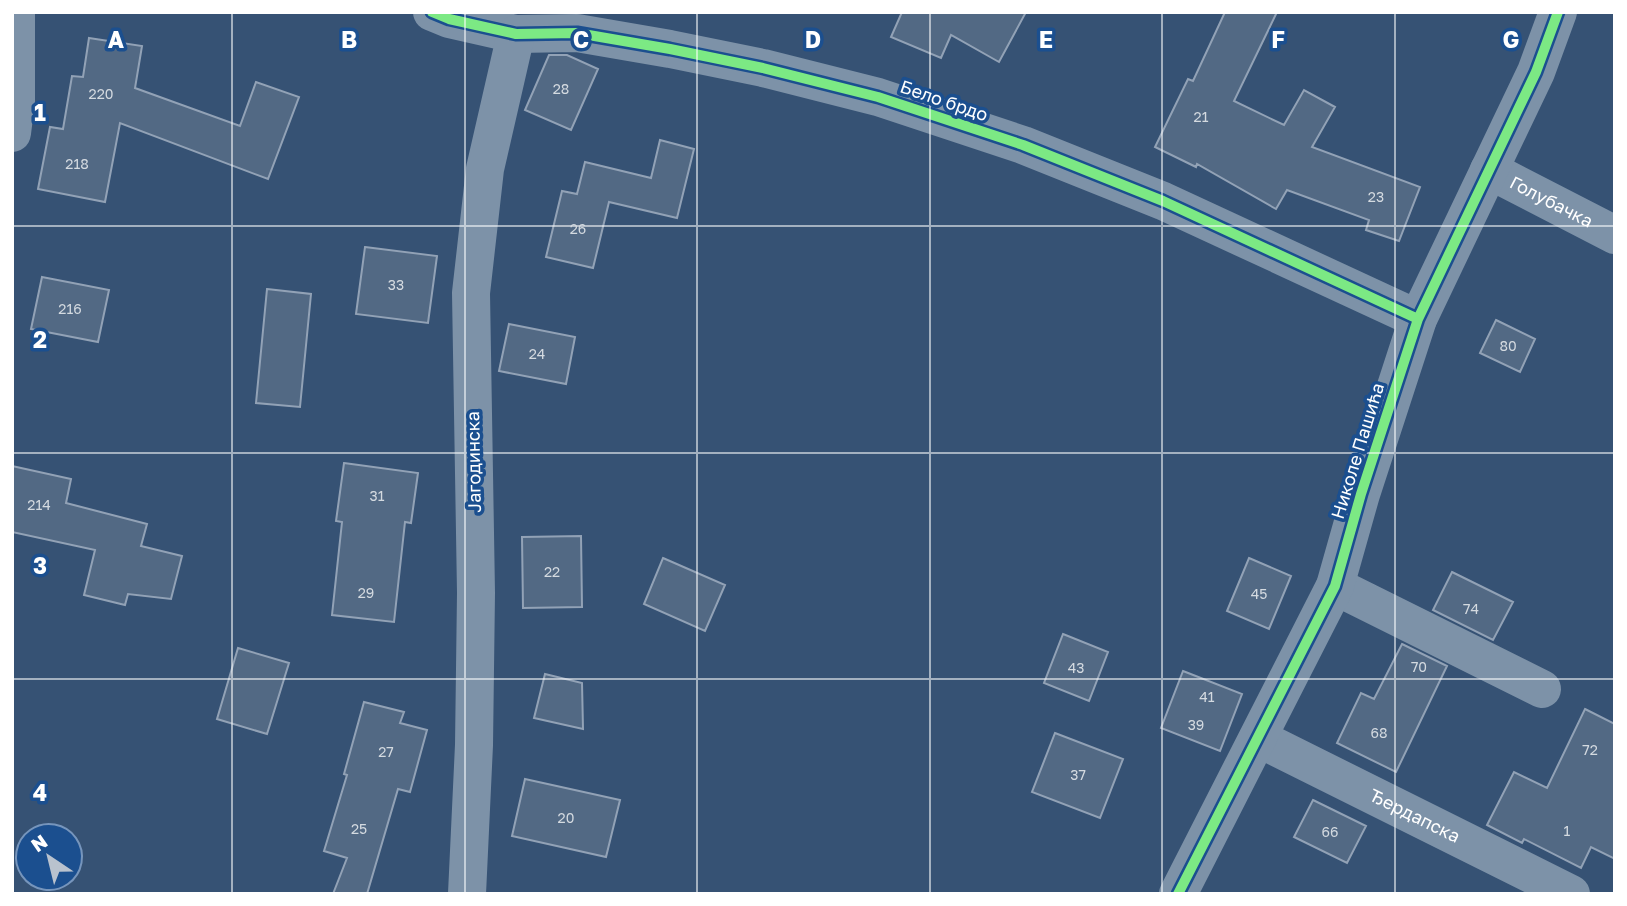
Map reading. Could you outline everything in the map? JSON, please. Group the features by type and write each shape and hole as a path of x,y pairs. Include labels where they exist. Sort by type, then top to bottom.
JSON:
{"street":[{"path":"12,134 16,101 16,12"},
{"name":"Бело брдо","path":"432,12 449,19 516,34 577,33 644,44 763,68 878,97 1023,145 1163,201 1418,319"},
{"name":"Николе Пашића","path":"1178,894 1335,586 1361,494 1418,319 1536,72 1558,12"},
{"name":"Јагодинска","path":"467,894 474,745 475,621 471,293 485,169 516,34"},
{"name":"Голубачка","path":"1489,170 1615,235"},
{"path":"1335,586 1542,689"},
{"name":"Ђердапска","path":"1258,738 1571,894"}],"building":[{"path":"902,12 1026,12 999,62 951,35 941,58 891,37"},
{"path":"1225,12 1277,12 1234,101 1284,125 1304,90 1335,107 1312,147 1420,187 1399,241 1366,230 1369,220 1287,190 1276,209 1197,164 1196,167 1155,147 1188,79 1193,81"},
{"path":"89,38 142,46 135,88 240,126 256,82 299,97 268,179 120,123 105,202 38,189 50,127 63,129 72,76 83,77"},
{"path":"549,55 567,55 598,69 571,130 525,110"},
{"path":"660,140 694,149 677,218 609,202 593,268 546,257 562,191 577,194 585,162 651,178"},
{"path":"365,247 437,256 428,323 356,314"},
{"path":"42,277 109,290 98,342 31,329"},
{"path":"267,289 311,294 300,407 256,403"},
{"path":"1496,320 1535,339 1520,372 1480,353"},
{"path":"509,324 575,337 566,384 499,371"},
{"path":"344,463 418,473 411,523 405,522 394,622 332,615 342,522 336,521"},
{"path":"12,466 71,479 66,503 147,524 141,546 182,556 171,599 128,594 125,605 84,595 95,550 12,532"},
{"path":"581,536 582,607 523,608 522,537"},
{"path":"663,558 725,585 705,631 644,604"},
{"path":"1249,558 1291,576 1269,629 1227,611"},
{"path":"1452,572 1513,602 1493,640 1433,610"},
{"path":"1063,634 1108,652 1089,701 1044,683"},
{"path":"1402,644 1447,666 1396,772 1337,743 1361,693 1374,699"},
{"path":"238,648 289,663 267,734 217,719"},
{"path":"1183,671 1242,694 1220,751 1161,728"},
{"path":"545,674 582,683 583,729 534,718"},
{"path":"364,702 404,712 400,723 427,730 410,792 398,789 367,894 333,894 347,858 324,851 347,775 344,774"},
{"path":"1585,709 1615,724 1615,859 1591,847 1581,868 1524,839 1522,843 1487,825 1514,772 1547,788"},
{"path":"1055,733 1123,759 1100,818 1032,792"},
{"path":"525,779 620,800 606,857 512,836"},
{"path":"1313,800 1366,826 1347,863 1294,837"}],"cycle path":[{"path":"432,12 449,19 516,34 577,33 670,49 763,68 878,97 1023,145 1163,201 1418,319"},
{"path":"1178,894 1335,586 1361,494 1418,319 1536,72 1558,12"}]}
